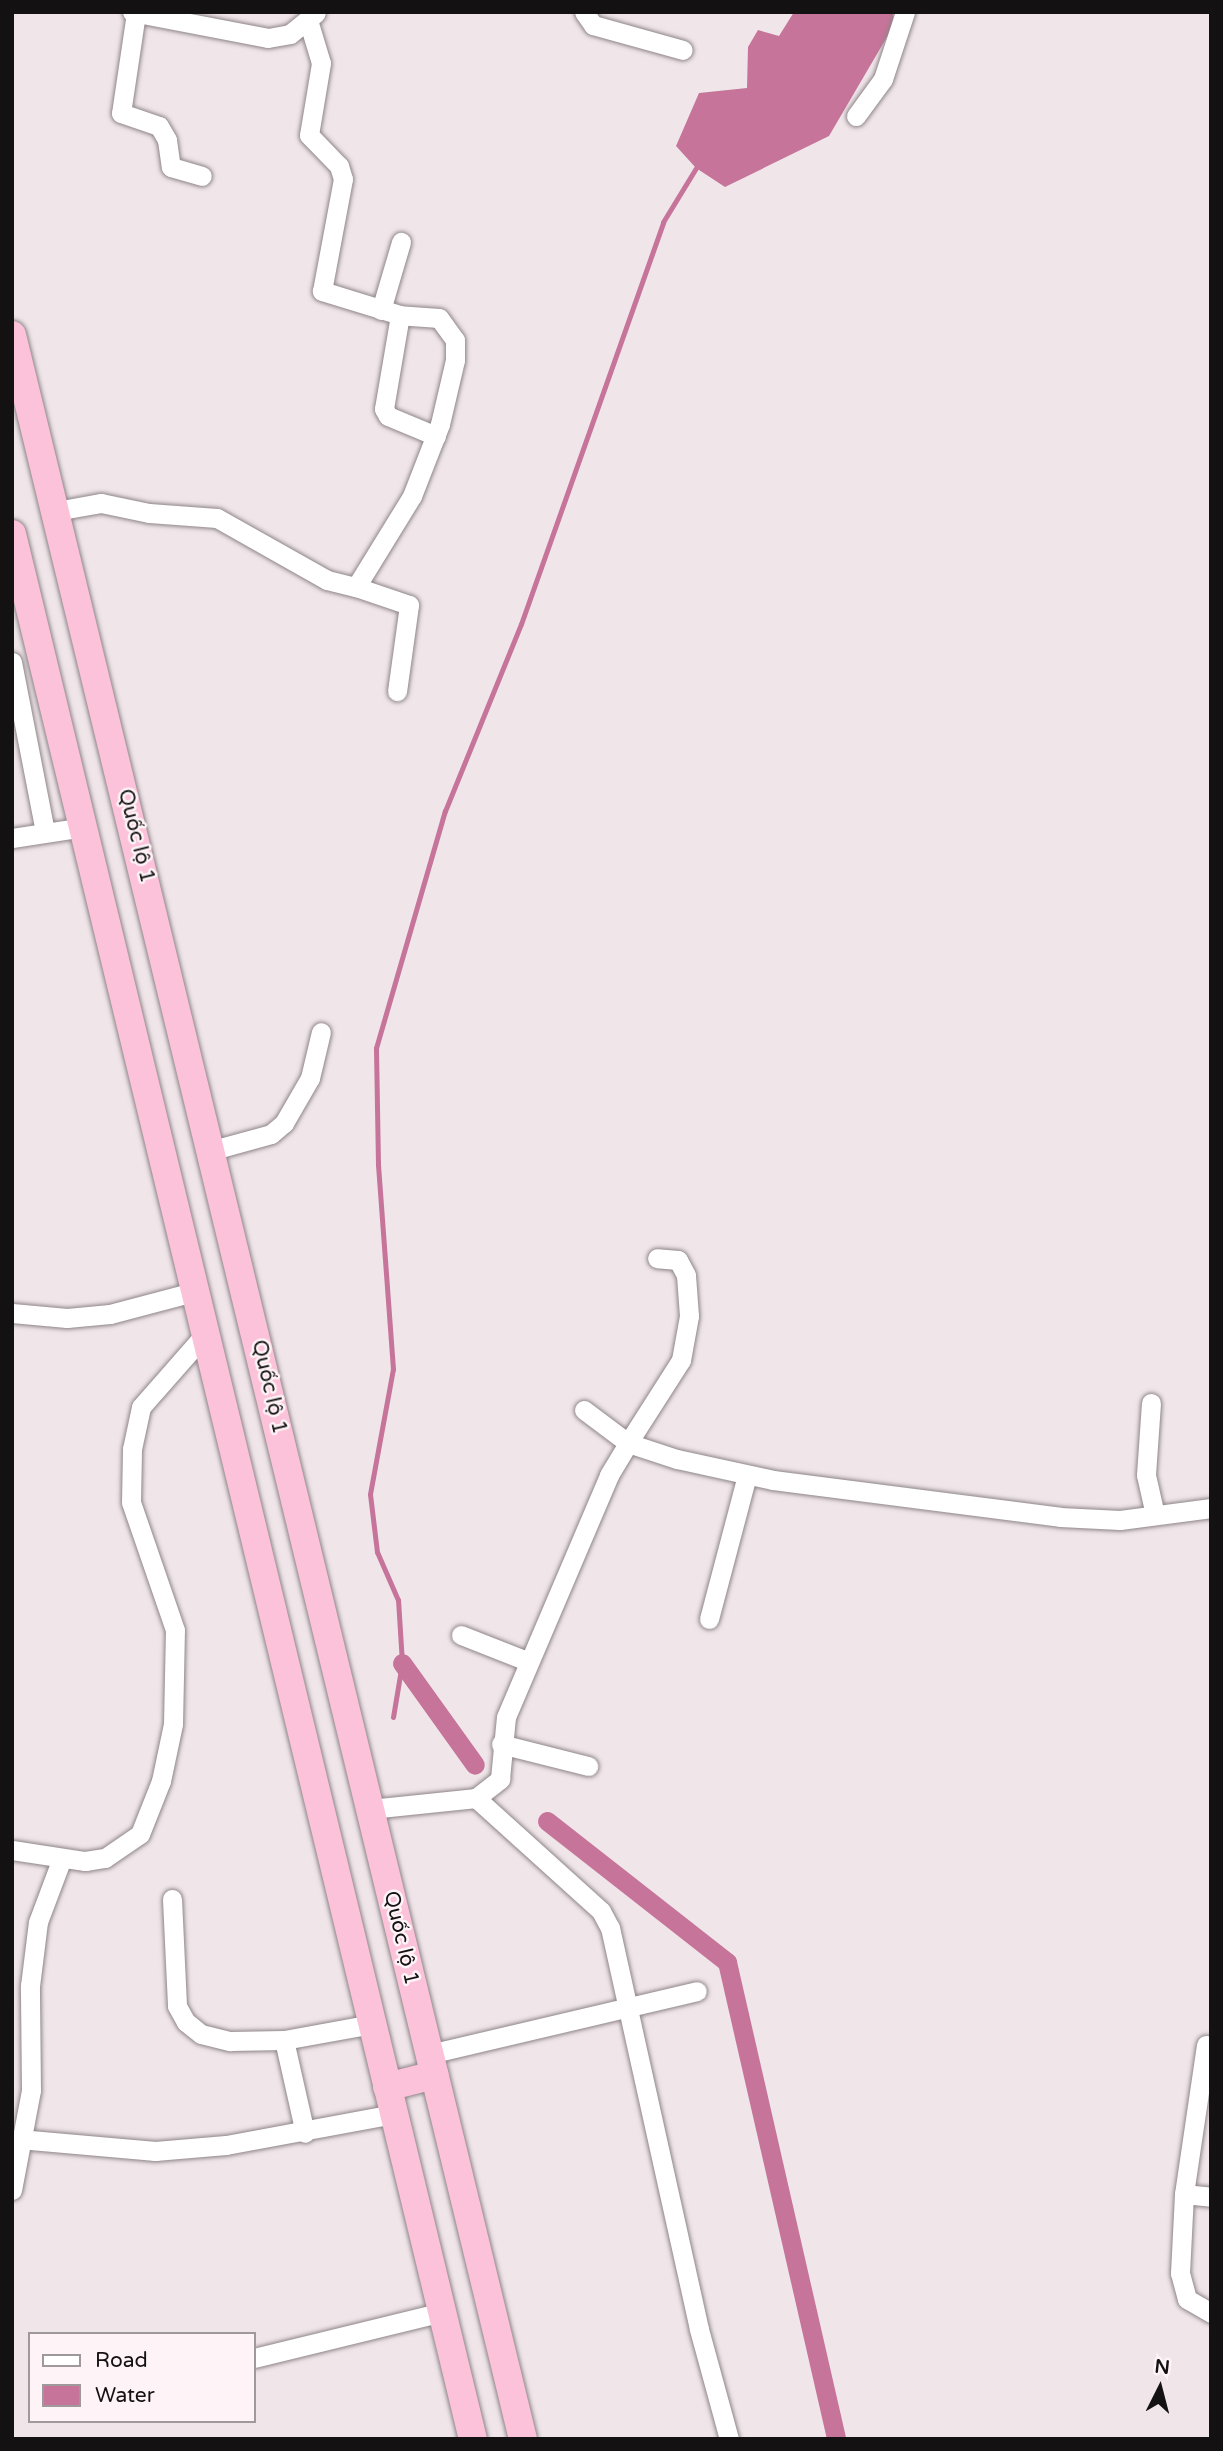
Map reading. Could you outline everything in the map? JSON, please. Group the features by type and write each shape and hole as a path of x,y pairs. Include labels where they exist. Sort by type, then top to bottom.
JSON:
{"highway":[{"name":"Quốc lộ 1","path":"12,335 213,1150 523,2439"},
{"path":"14,559 132,1018 473,2439"},
{"path":"132,1018 178,1006"},
{"path":"387,2087 431,2065"}],"street":[{"path":"584,12 593,25 683,50"},
{"path":"856,116 883,79 905,12"},
{"path":"202,176 171,167 167,140 159,126 121,113 134,13 268,38 290,34 313,16 321,63 309,135 339,166 343,179 321,286 330,297 390,312 439,318 455,340 455,360 436,436 412,496 356,587"},
{"path":"401,242 390,312 384,409 388,416 436,436"},
{"path":"56,511 101,503 149,513 218,518 327,580 410,605 397,691"},
{"path":"12,662 45,832"},
{"path":"12,838 85,827"},
{"path":"213,1150 271,1134 284,1123 310,1077 321,1032"},
{"path":"370,1809 476,1798 500,1779 501,1744 527,1661 598,1496 678,1365 689,1316 690,1294 681,1263 657,1258"},
{"path":"12,1313 67,1318 110,1314 197,1291"},
{"path":"12,1850 62,1857 105,1858 126,1847 140,1834 162,1781 173,1724 175,1630 134,1511 132,1449 141,1408 207,1332"},
{"path":"1151,1403 1146,1475 1155,1515"},
{"path":"584,1410 628,1443 747,1475 1060,1517 1120,1520 1211,1508"},
{"path":"709,1619 747,1475"},
{"path":"461,1635 527,1661"},
{"path":"501,1744 588,1766"},
{"path":"476,1798 601,1911 610,1928 699,2329 729,2439"},
{"path":"12,2190 25,2139 31,2090 21,1984 37,1923 62,1857"},
{"path":"172,1899 177,2006 186,2022 201,2034 230,2041 284,2040 372,2024"},
{"path":"431,2065 627,2008 697,1992"},
{"path":"284,2040 305,2133"},
{"path":"1206,2045 1184,2194 1182,2288 1187,2299 1211,2313"},
{"path":"25,2139 155,2151 305,2133 394,2114"},
{"path":"1184,2194 1211,2197"},
{"path":"256,2358 443,2312"}],"water":[{"path":"794,12 893,12 894,25 829,136 725,187 696,168 676,146 699,93 747,88 748,47 758,30 779,36"}],"waterway":[{"path":"393,1717 402,1663 398,1600 377,1552 370,1494 393,1369 378,1164 376,1048 445,811 521,624 663,222 696,168"},
{"path":"402,1663 475,1765"},
{"path":"547,1821 727,1962 836,2439"}]}
